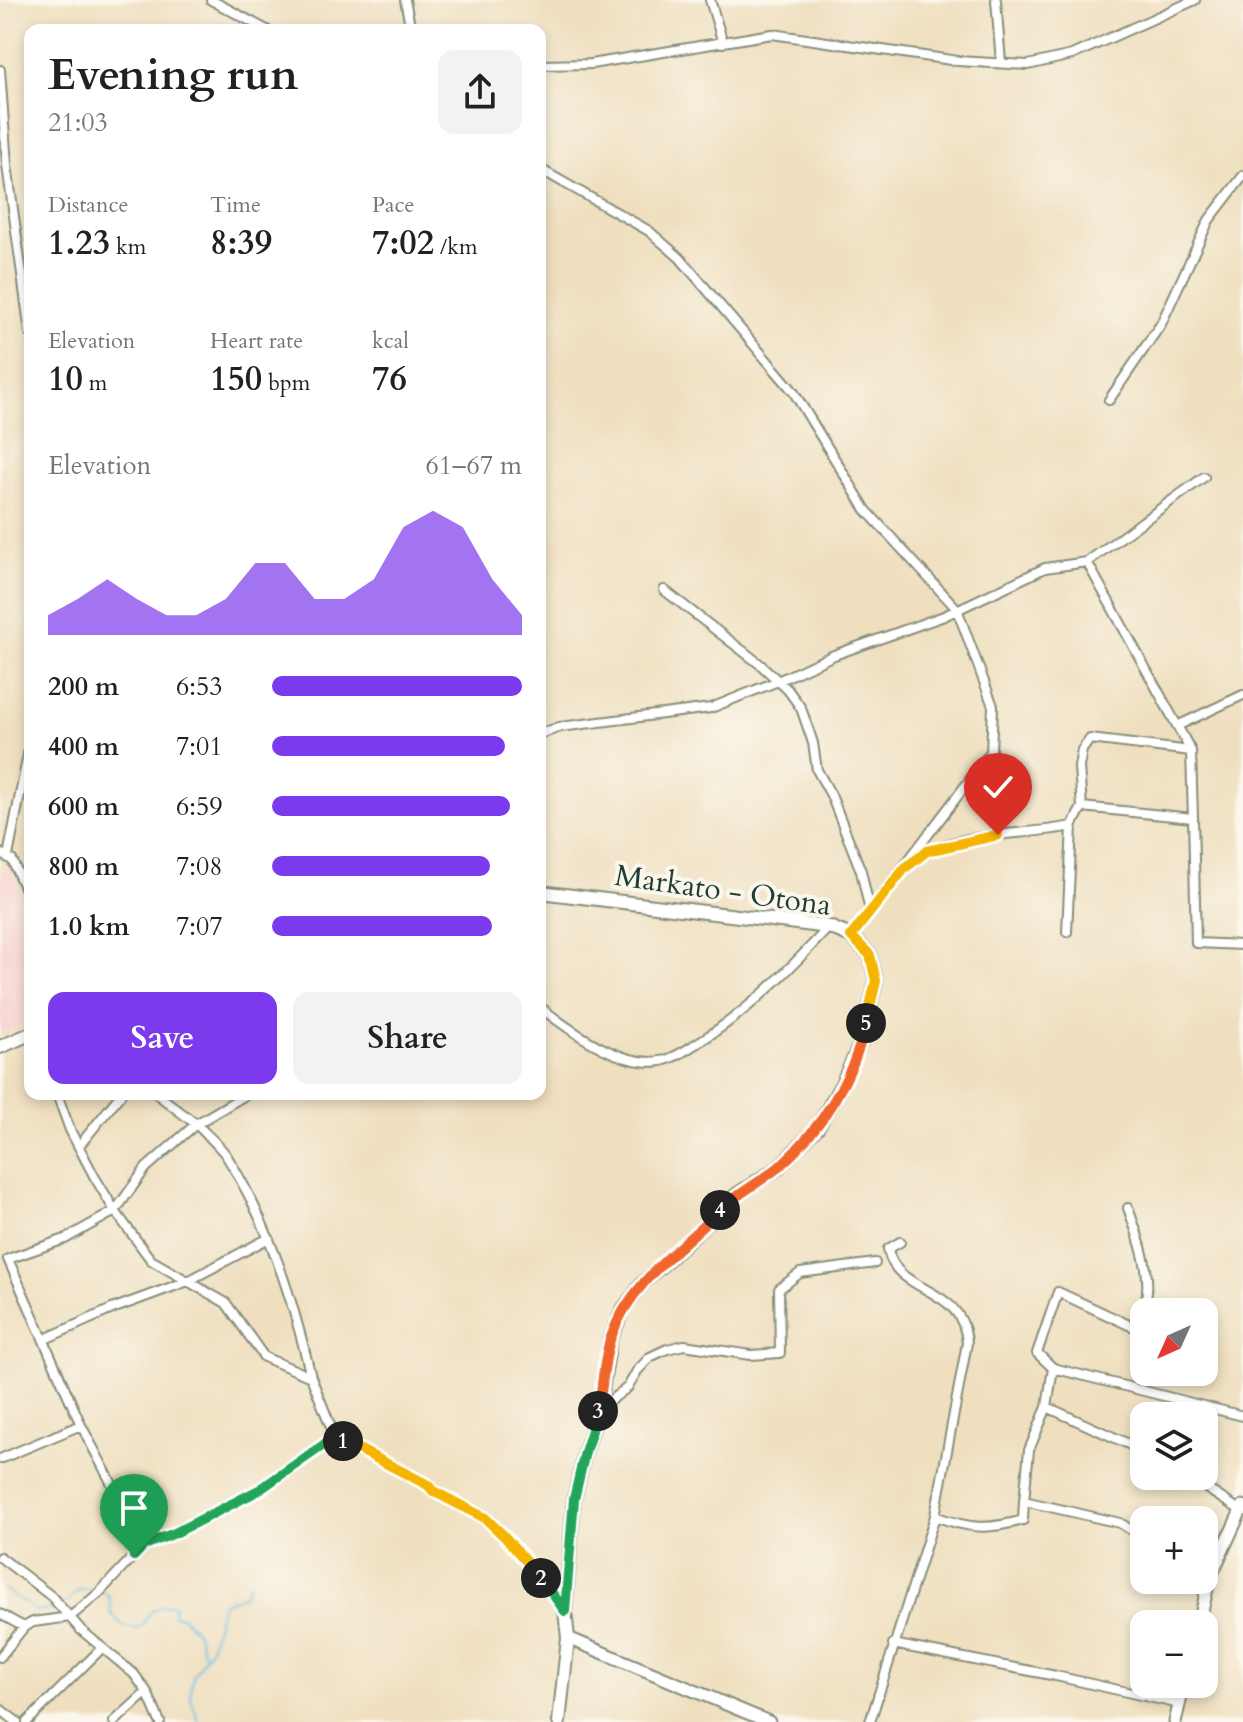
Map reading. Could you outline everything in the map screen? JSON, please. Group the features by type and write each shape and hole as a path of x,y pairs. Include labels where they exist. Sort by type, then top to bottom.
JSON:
{"main road":[{"name":"Markato - Otona","path":"546,893 829,927 851,936 870,955 876,981 862,1040 817,1128 778,1168 736,1195 642,1284 624,1308 610,1340 599,1409 574,1499 565,1611 568,1638 559,1722"},
{"path":"0,1047 24,1037"},
{"path":"1218,1555 1242,1509"},
{"path":"568,1638 769,1722"},
{"path":"1175,1722 1181,1698"}],"street":[{"path":"211,0 256,24"},
{"path":"405,0 410,24"},
{"path":"710,0 723,43"},
{"path":"996,0 1001,63"},
{"path":"546,65 591,64 772,34 958,61 1028,65 1072,55 1195,0"},
{"path":"0,70 7,165 24,289"},
{"path":"546,172 649,231 680,258 793,391 866,510 957,609 993,706 991,752 851,936"},
{"path":"1109,400 1161,324 1209,220 1243,176"},
{"path":"546,732 560,727 711,708 834,655 944,616 1045,568 1087,562 1204,477"},
{"path":"1087,562 1191,751 1196,943 1243,945"},
{"path":"664,590 778,681 801,708 813,743 817,770 831,795 861,871 870,911"},
{"path":"1177,726 1243,695"},
{"path":"1067,932 1072,826 1082,807 1079,767 1082,750 1090,739 1191,751"},
{"path":"24,769 4,854 15,866 24,887"},
{"path":"1082,807 1193,818"},
{"path":"905,868 927,851 946,846 998,835 1072,826"},
{"path":"546,1012 568,1029 594,1043 633,1060 660,1062 719,1030 780,979 829,927"},
{"path":"60,1100 79,1146 115,1211 151,1260 226,1303 264,1357 311,1377"},
{"path":"79,1146 116,1100"},
{"path":"165,1100 196,1124 224,1153 269,1238 295,1308 311,1377 335,1437 485,1518 504,1536 565,1611"},
{"path":"144,1545 81,1425 8,1259 65,1239 115,1211 146,1168 196,1124 237,1100"},
{"path":"1128,1208 1138,1235 1148,1284 1138,1319 1131,1326 1058,1292 1037,1353 1053,1368 1243,1416"},
{"path":"45,1339 112,1309 188,1281 269,1238"},
{"path":"870,1722 935,1516 967,1343 961,1317 948,1303 898,1272 890,1262 888,1249 900,1242"},
{"path":"599,1409 628,1387 650,1357 667,1349 684,1345 751,1355 780,1353 779,1289 800,1273 875,1263"},
{"path":"935,1516 980,1528 1000,1527 1023,1520 1029,1450 1047,1407 1053,1368"},
{"path":"1047,1407 1130,1445"},
{"path":"0,1459 81,1425"},
{"path":"0,1657 24,1627 99,1593 144,1545 175,1533 259,1490 335,1437"},
{"path":"1210,1490 1242,1509"},
{"path":"1024,1501 1120,1523 1130,1529"},
{"path":"0,1557 134,1674 147,1692 160,1722"},
{"path":"0,1614 24,1627"},
{"path":"893,1644 1180,1704"},
{"path":"27,1722 102,1648"},
{"path":"114,1722 147,1692"},
{"path":"0,1709 17,1722"}],"shaded area":[{"path":"9,869 24,897 24,1024 0,1035 0,872"}],"waterway":[{"path":"199,1722 191,1698 193,1676 210,1648 222,1604 245,1594 250,1582"},
{"path":"4,1589 36,1611 57,1609"},
{"path":"62,1606 79,1590 97,1590"},
{"path":"104,1592 110,1598 111,1613 123,1626 135,1629 143,1625 154,1609 174,1605 173,1616 182,1616 197,1633 205,1657"}],"route":[{"path":"134,1556 144,1545 175,1533 259,1490 335,1437 485,1518 542,1579 565,1611 574,1499 599,1409 610,1340 624,1308 642,1284 736,1195 778,1168 817,1128 862,1040 876,981 870,955 851,936 870,911 905,868 927,851 998,835"}]}
